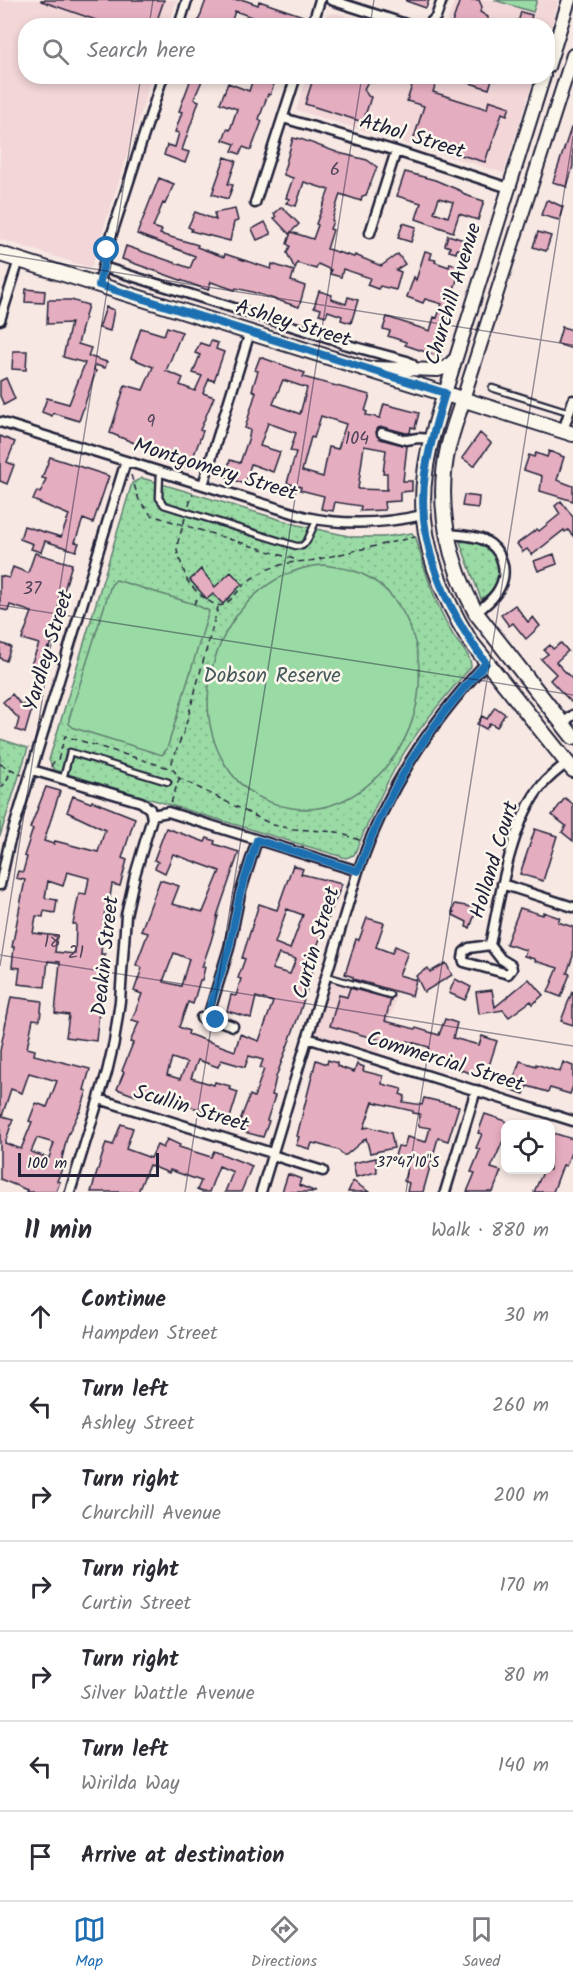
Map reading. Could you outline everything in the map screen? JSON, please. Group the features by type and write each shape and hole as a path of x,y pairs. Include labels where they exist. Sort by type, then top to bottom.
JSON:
{"main road":[{"path":"555,45 569,0"},
{"name":"Churchill Avenue","path":"573,55 448,447 443,487 451,556 458,577 476,613 501,648 568,719 573,737"},
{"name":"Churchill Avenue","path":"542,84 431,439 424,475 423,516 439,583 459,624 486,663 570,766"},
{"name":"Athol Street","path":"509,188 528,193"},
{"name":"Ashley Street","path":"0,254 568,432"},
{"path":"363,368 444,369 456,357"},
{"path":"423,516 444,511"},
{"path":"425,532 447,534"},
{"path":"459,624 476,613"},
{"path":"486,663 501,648"},
{"path":"556,749 573,737"}],"street":[{"path":"181,18 187,0"},
{"path":"314,18 320,0"},
{"path":"331,0 387,18"},
{"path":"435,18 442,0"},
{"path":"99,285 108,246 160,84"},
{"path":"255,202 294,84"},
{"name":"Athol Street","path":"283,118 396,151 509,188"},
{"path":"370,233 396,151"},
{"path":"0,320 19,260"},
{"path":"103,267 352,346 407,361 416,370"},
{"path":"203,485 250,332"},
{"path":"333,358 352,346"},
{"path":"568,432 569,412 573,400"},
{"name":"Montgomery Street","path":"0,422 278,509 317,519 357,524 423,516"},
{"path":"382,433 406,440 431,439"},
{"name":"Yardley Street","path":"0,885 9,844 126,462"},
{"path":"447,534 471,536 484,540 491,544 501,557 504,572 501,585 494,597 476,613"},
{"name":"Curtin Street","path":"261,1192 367,847 388,798 418,748 446,708 486,663"},
{"name":"Holland Court","path":"490,945 469,948 464,952 464,962 508,974 512,969 510,965 501,959 490,945 502,884 528,806 543,783 570,766"},
{"path":"31,774 63,779 141,802 148,807 152,815 168,812 358,871"},
{"name":"Deakin Street","path":"70,1192 109,1062 117,1020 126,915 152,815"},
{"path":"233,1026 204,1017 229,948 240,894 257,840"},
{"path":"502,884 573,907"},
{"name":"Commercial Street","path":"307,1038 573,1121"},
{"path":"445,1192 476,1090"},
{"name":"Scullin Street","path":"99,1099 323,1171"}],"lane":[{"path":"492,388 569,412"},
{"path":"160,472 159,498 164,505 285,542 302,546 307,542 317,519"},
{"path":"63,779 70,752 168,782"},
{"path":"326,976 390,995"}],"path":[{"path":"130,473 139,500 151,515 298,561"},
{"path":"195,604 196,600 202,596"},
{"path":"218,606 185,728 172,762 173,770 179,778 273,825 294,830 342,833 359,840 358,844 367,847"},
{"path":"0,764 31,774"},
{"path":"0,788 6,783 11,769"},
{"path":"168,812 179,778"}],"shaded area":[{"path":"0,0 177,0 171,18 18,18 18,84 150,84 91,268 0,239"},
{"path":"455,0 559,0 554,18 448,18"},
{"path":"335,13 352,18 326,18 327,15"},
{"path":"305,84 532,84 504,173 296,110"},
{"path":"333,975 397,996 379,1053 315,1033"}],"green space":[{"path":"494,0 537,0 533,12"},
{"name":"Dobson Reserve","path":"142,478 298,525 353,537 383,537 412,533 416,538 436,600 453,635 467,655 471,667 414,737 380,797 354,855 346,858 54,770 49,760 132,483"},
{"path":"466,541 487,549 498,564 496,583 481,599 460,542"},
{"path":"324,565 360,573 378,584 393,598 405,615 418,655 418,698 406,737 383,771 368,785 332,805 312,809 292,808 274,804 250,792 231,773 215,742 208,709 211,675 221,643 238,613 262,589 291,573"},
{"path":"116,580 194,604 209,611 167,749 162,755 74,728 69,724 111,585"},
{"path":"0,739 28,748 0,836"}],"building":[{"path":"164,0 158,18 90,18 41,1"},
{"path":"206,0 244,0 258,5 259,1 303,16 302,18 255,18 235,11 233,18 199,18"},
{"path":"406,0 429,0 426,8"},
{"path":"460,0 479,0 482,7 480,12 488,17 488,18 454,18"},
{"path":"521,12 532,15 531,18 519,18"},
{"path":"189,84 201,84 194,99 199,101 182,150 189,152 185,163 164,155 167,145 175,147 179,133 175,132 182,112 179,111"},
{"path":"228,84 249,91 251,84 274,84 259,119 262,121 251,150 243,147 240,154 232,151 235,144 223,140 227,129 230,130 237,109 220,103"},
{"path":"311,84 367,84 364,89 371,97 363,122 305,104"},
{"path":"412,84 436,84 433,92 487,109 489,100 510,107 507,115 502,113 485,162 413,141 424,106 407,101"},
{"path":"473,84 491,84 489,89"},
{"path":"571,128 573,128 573,166 567,187 553,182"},
{"path":"293,138 367,160 377,167 366,195 362,196 361,201 340,194 332,220 330,229 333,230 327,249 354,257 355,255 381,266 398,254 405,264 396,270 401,272 396,290 380,286 378,289 367,285 370,278 343,269 341,277 330,274 331,270 318,264 316,269 297,263 295,269 287,253 291,232 313,239 318,225 316,224 329,190 304,182 296,206 286,203 290,199 286,198 293,178 284,175 284,170"},
{"path":"225,157 236,161 228,184 233,185 228,199 212,194"},
{"path":"405,172 435,180 465,195 484,201 478,220 459,214 453,232 416,219 421,203 397,196","holes":["439,198 453,202 448,217 434,212"]},
{"path":"159,178 174,184 153,227 162,230 160,234 198,245 197,247 224,257 225,254 271,269 272,264 294,271 291,281 305,286 299,307 211,282 208,290 122,259 126,246 190,268 195,256 137,234"},
{"path":"548,200 563,207 559,220 541,215"},
{"path":"282,207 299,224 289,234 274,218 276,217 274,214"},
{"path":"235,209 238,221 234,222 230,241 191,231 192,229 188,227 195,212 216,220 214,213"},
{"path":"265,222 271,234 257,240 252,229"},
{"path":"403,223 416,227 411,242 398,238"},
{"path":"538,232 551,236 546,251 533,247"},
{"path":"448,235 467,241 464,251 457,249 456,253 449,251 450,247 445,245"},
{"path":"425,251 432,253 430,259 436,260 435,262 449,267 450,263 461,267 446,315 449,316 447,328 449,329 440,357 405,345 406,342 388,336 390,331 383,329 387,317 430,331 434,317 437,318 442,304 425,299 423,303 407,297 414,277 416,280"},
{"path":"26,289 45,291 44,303 25,302"},
{"path":"319,291 332,295 331,299 346,304 348,297 358,300 351,323 341,320 342,316 328,311 326,316 319,314 321,309 314,307"},
{"path":"48,300 71,300 88,305 78,344 91,348 88,356 107,362 105,368 95,365 94,370 96,371 79,421 42,412 47,398 69,404 85,363 63,357 71,323 47,324"},
{"path":"106,307 114,310 110,331 99,328"},
{"path":"167,327 182,332 166,371 183,378 180,385 195,391 202,376 193,373 200,355 195,353 200,343 209,346 211,341 218,343 216,349 224,352 214,381 209,379 203,393 214,397 200,430 203,431 189,468 147,453 149,449 110,433 125,385 143,390 153,367 131,358 141,328 164,335"},
{"path":"562,327 573,330 573,349 557,344"},
{"path":"13,351 27,351 26,370 12,369"},
{"path":"260,357 305,373 303,377 370,395 366,415 380,418 384,404 419,413 415,428 411,427 410,433 383,427 378,428 376,432 380,439 407,446 403,481 412,481 412,491 400,492 400,501 384,502 385,510 360,511 361,506 335,502 333,511 321,509 324,496 300,490 301,487 287,483 296,452 290,451 296,433 268,423 260,446 280,452 273,472 251,464 245,484 225,477 230,460 240,463 249,437 250,430 245,428 256,392 252,390 258,371 255,370","holes":["283,380 307,388 300,414 273,404","321,416 346,424 338,449 329,447 323,477 302,471 311,437 314,438","364,446 386,450 383,473 387,473 387,490 358,489"]},
{"path":"6,378 15,399 4,405 0,396 0,381"},
{"path":"480,433 491,443 474,466 462,458"},
{"path":"0,436 15,442 7,462 14,465 7,484 0,481"},
{"path":"549,451 564,457 557,480 573,486 573,501 540,491 542,476 524,470 529,455 534,457 536,453 547,457"},
{"path":"50,457 109,476 93,523 83,519 75,542 79,543 76,551 45,541 41,552 31,549 33,544 20,539 24,526 61,537 69,515 33,500 37,491 40,493 46,479 42,478"},
{"path":"464,495 479,497 478,508 462,506"},
{"path":"561,501 573,517 573,536 568,530 565,532 564,530 532,555 527,549 523,552 517,544 537,529 539,531 560,514 555,506"},
{"path":"35,553 72,564 57,614 59,614 56,628 40,671 30,667 39,644 22,639 32,612 10,605 8,611 0,609 0,576 9,578 13,567 28,573"},
{"path":"554,554 557,564 538,571 534,561"},
{"path":"201,569 215,587 231,572 242,584 223,604 213,594 207,599 190,580"},
{"path":"515,605 528,622 533,617 540,626 526,639 513,623 509,626 501,615"},
{"path":"0,643 11,647 6,661 0,658"},
{"path":"561,643 568,651 556,662 573,680 573,704 550,680 556,674 541,659 548,654 544,650 550,645 553,649"},
{"path":"12,694 23,707 25,699 34,702 25,733 16,730 19,719 3,702"},
{"path":"495,707 505,714 497,727 490,723 486,729 477,724 482,716 487,719"},
{"path":"46,787 60,791 44,841 54,844 55,841 98,852 105,830 67,812 73,796 135,818 122,858 127,860 120,886 112,884 109,904 107,903 104,916 101,954 105,954 96,1041 66,1037 69,1015 55,1013 60,962 48,961 45,987 18,984 20,968 12,967 14,947 12,947 25,880 16,878 18,871 23,872 27,857 24,856 33,829 30,828","holes":["67,872 89,878 86,894 79,893 73,924 76,924 75,954 55,952 57,936 33,933 36,916 43,917 44,911 55,913 57,900 45,898 48,881 63,886"]},
{"path":"565,798 573,804 573,841 562,832 566,826 552,815"},
{"path":"166,828 205,842 207,838 215,841 214,844 239,852 202,967 205,967 202,980 200,980 193,1004 188,1002 179,1027 189,1031 188,1034 235,1051 240,1034 259,1041 273,1002 256,997 251,1018 227,1011 231,995 236,996 241,979 238,978 245,959 242,958 259,904 277,910 293,865 303,869 301,874 342,884 318,944 300,1012 276,1077 272,1095 275,1096 263,1137 244,1132 247,1125 239,1123 250,1095 254,1097 264,1069 260,1068 263,1060 249,1056 245,1067 221,1060 218,1067 198,1060 191,1078 214,1085 215,1082 230,1086 229,1089 238,1092 229,1121 204,1114 205,1111 182,1104 180,1108 137,1093 136,1096 117,1089 133,1043 130,1042 139,1022 132,1020 142,994 134,991 142,968 136,965 148,933 141,931 160,880 179,886 172,904 203,912 220,871 173,854 165,873 155,868 158,862 154,860","holes":["287,909 303,915 290,949 275,943","174,953 189,959 181,986 164,982","279,954 296,959 290,974 272,969","172,1058 187,1063 180,1079 167,1075"]},
{"path":"535,829 557,836 543,881 520,874"},
{"path":"455,904 477,908 470,928 466,927 467,922 453,915"},
{"path":"520,908 560,918 558,922 573,927 573,956 567,973 570,974 561,997 548,992 558,968 524,956 526,950 506,944"},
{"path":"367,918 384,923 376,947 392,953 395,946 408,952 399,975 416,980 412,996 353,979 345,974 356,939 359,940"},
{"path":"446,963 452,975 424,992 416,976 428,968 430,972"},
{"path":"455,979 471,987 465,1000 449,993"},
{"path":"529,979 543,995 533,1004 531,1001 509,1017 503,1010 479,1014 476,992 492,990 495,1007"},
{"path":"350,988 391,999 385,1021 439,1035 445,1019 457,1023 453,1038 479,1045 482,1036 497,1041 485,1078 449,1066 450,1061 427,1054 429,1047 407,1041 405,1047 330,1026 339,995 347,997"},
{"path":"573,992 573,1025 561,1021"},
{"path":"11,997 42,1001 40,1020 33,1019 27,1048 35,1050 34,1055 90,1069 84,1090 87,1091 80,1112 67,1137 61,1163 64,1164 57,1181 60,1182 56,1192 26,1192 27,1190 0,1179 0,1051","holes":["29,1073 57,1081 47,1107 36,1103 29,1121 32,1122 21,1149 5,1143 13,1119 2,1116 11,1089 22,1093","37,1138 54,1143 49,1158 31,1152"]},
{"path":"316,1060 327,1064 328,1060 354,1072 357,1064 364,1067 363,1071 383,1076 382,1084 402,1089 400,1094 405,1096 403,1102 422,1105 424,1098 459,1106 448,1141 438,1138 423,1192 407,1192 409,1183 404,1181 409,1159 395,1156 398,1146 404,1147 407,1137 426,1142 430,1128 418,1126 420,1114 413,1113 413,1111 373,1102 364,1128 370,1127 391,1133 394,1148 370,1153 366,1138 346,1155 338,1150 312,1143 310,1149 296,1145"},
{"path":"520,1061 560,1072 563,1062 573,1066 573,1086 570,1094 550,1088 548,1092 527,1086 524,1094 510,1089"},
{"path":"485,1114 503,1120 501,1120 501,1146 491,1168 501,1171 493,1192 467,1192 475,1173 471,1172 480,1150 476,1148 482,1134 478,1133"},
{"path":"121,1124 133,1128 126,1149 151,1158 157,1145 163,1148 167,1139 180,1145 179,1147 211,1157 214,1151 252,1166 241,1192 225,1192 233,1172 219,1166 209,1192 202,1192 197,1190 201,1181 149,1165 138,1192 91,1192 106,1143 113,1145"},
{"path":"555,1134 573,1139 573,1147 566,1166 563,1165 553,1192 534,1192 542,1174 555,1174"},
{"path":"376,1158 377,1172 356,1177 353,1163"},
{"path":"288,1174 301,1179 299,1185 316,1192 282,1192"},
{"path":"353,1181 369,1192 348,1192"}],"route":[{"path":"107,250 99,285 445,393 431,439 424,475 425,532 439,583 459,624 486,663 446,708 401,775 378,820 358,871 257,840 240,894 229,948 207,1017 216,1020"}]}
